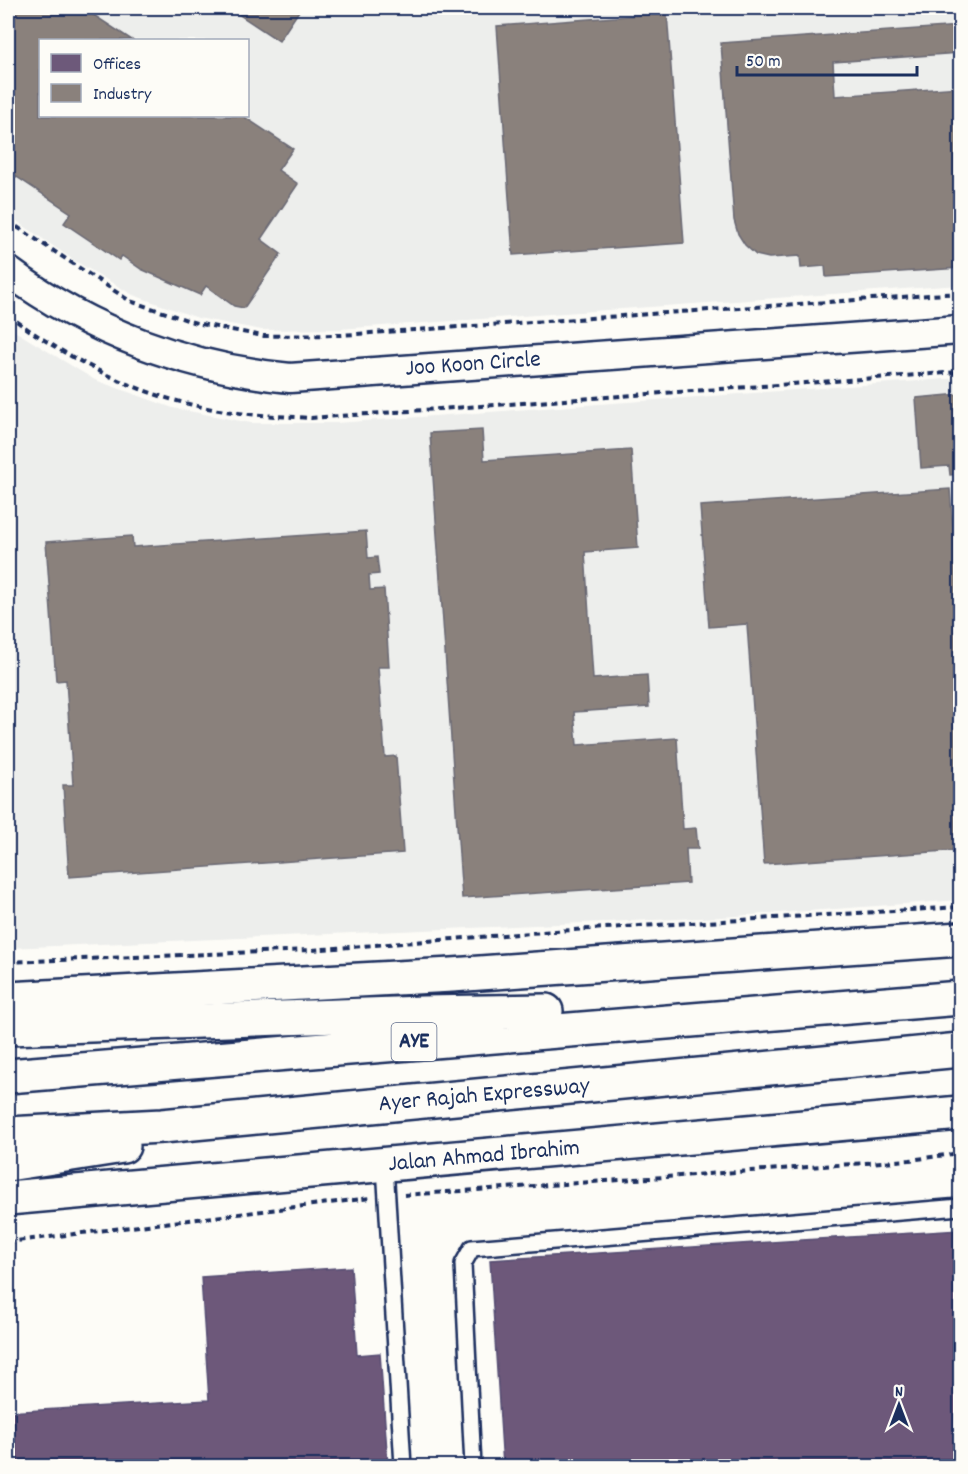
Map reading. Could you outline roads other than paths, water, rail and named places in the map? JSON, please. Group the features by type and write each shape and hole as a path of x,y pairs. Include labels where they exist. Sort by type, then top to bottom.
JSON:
{"main road":[{"path":"8,999 440,976 960,939"},
{"name":"AYE","path":"8,1076 960,998"},
{"path":"8,1028 423,1013 821,1008"},
{"name":"Ayer Rajah Expressway","path":"8,1134 162,1126 960,1050"},
{"name":"Jalan Ahmad Ibrahim","path":"8,1198 386,1181 960,1113"},
{"path":"8,1164 120,1147 162,1126"}],"street":[{"name":"Joo Koon Circle","path":"8,271 106,330 164,352 242,373 290,378 960,330"}],"lane":[{"path":"386,1181 403,1467"},
{"path":"473,1467 463,1264 472,1248 960,1207"}]}
